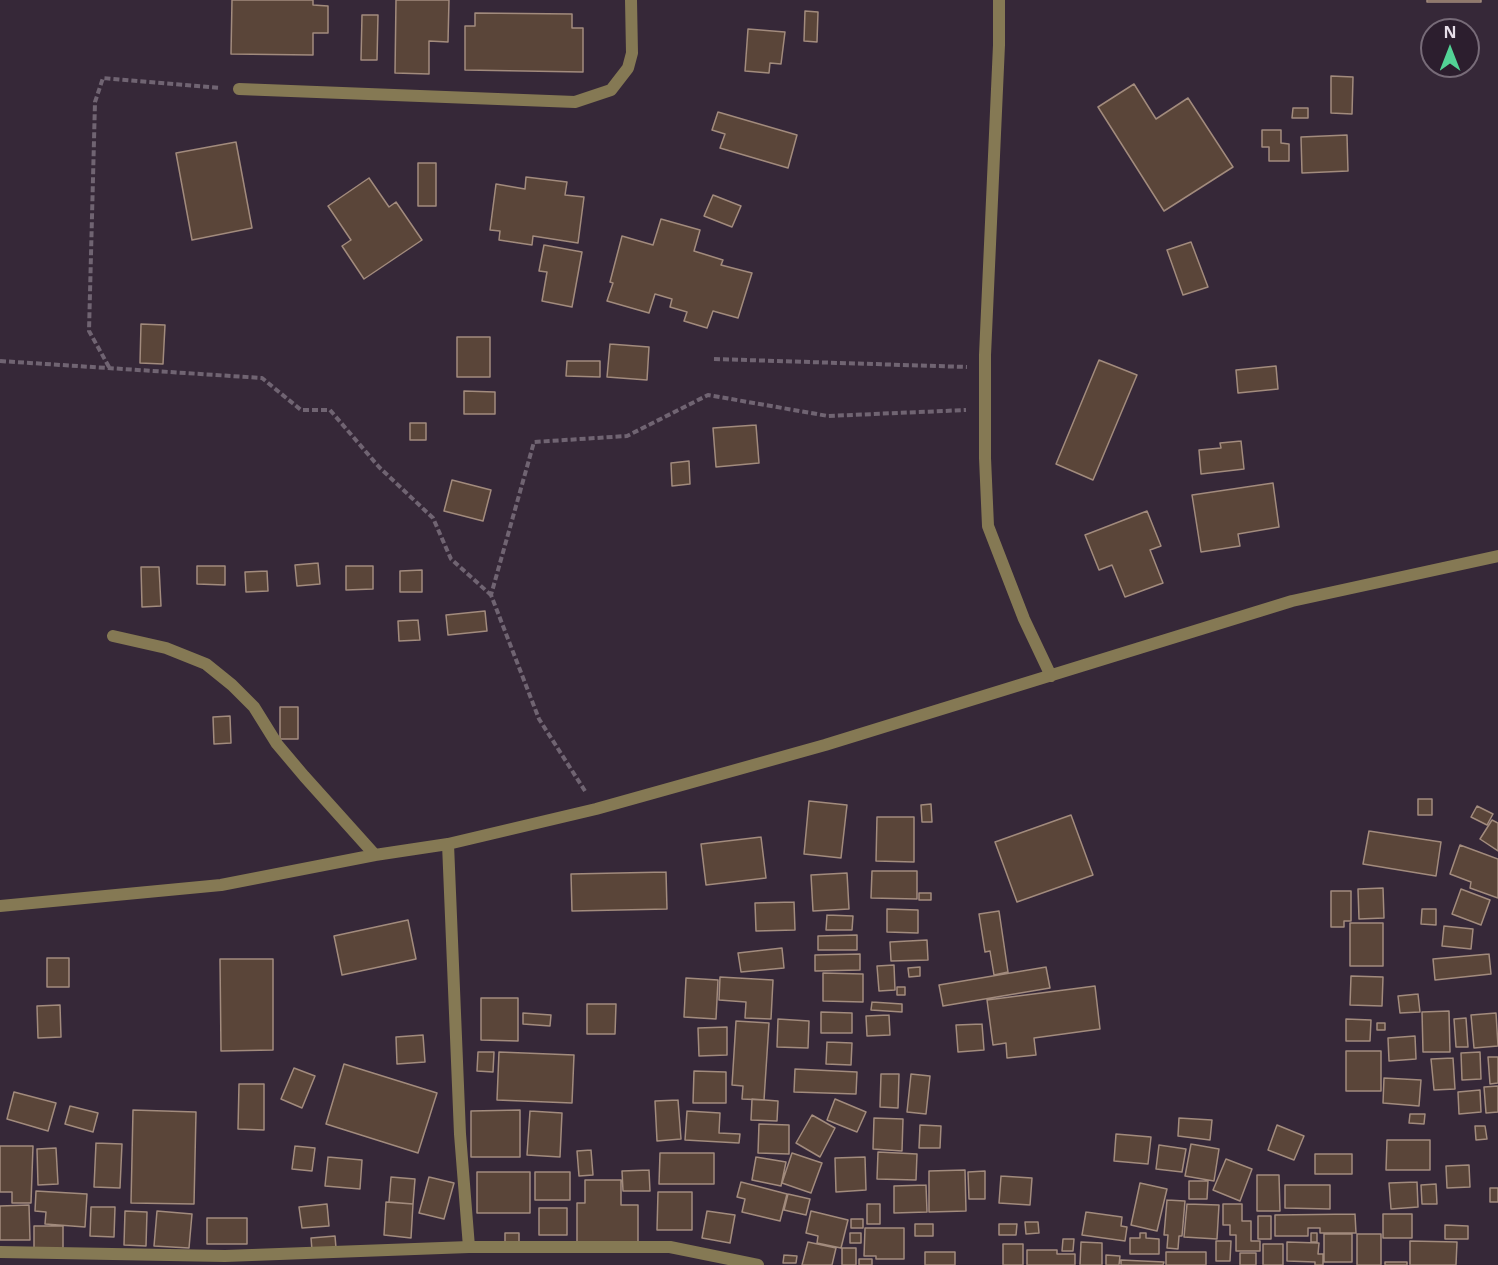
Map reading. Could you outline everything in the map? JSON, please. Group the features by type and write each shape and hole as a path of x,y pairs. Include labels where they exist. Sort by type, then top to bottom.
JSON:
{"street":[{"path":"239,89 575,102 611,90 628,68 632,54 631,0"},
{"path":"999,0 985,367 988,526 1024,619 1051,676"},
{"path":"0,906 221,885 375,855 448,844 597,809 825,745 1292,601 1498,556"},
{"path":"113,636 166,648 206,664 223,678 254,707 277,744 375,855"},
{"path":"448,844 460,1134 469,1246"},
{"path":"0,1252 225,1256 469,1246 670,1248 758,1265"}],"path":[{"path":"109,368 89,331 95,102 103,78 239,89"},
{"path":"714,359 985,367"},
{"path":"0,361 262,378 301,410 330,410 379,467 433,518 451,559 491,595 539,719 597,809"},
{"path":"491,595 534,442 627,436 708,395 828,416 985,409"}],"building":[{"path":"232,0 313,0 313,5 328,6 328,33 313,33 313,55 231,54"},
{"path":"396,0 449,0 448,42 429,41 429,74 395,73"},
{"path":"1427,0 1481,0 1481,2 1427,2"},
{"path":"805,11 818,12 817,42 804,41"},
{"path":"475,13 572,14 572,28 583,28 583,72 465,70 465,26 475,26"},
{"path":"362,15 378,15 377,60 361,60"},
{"path":"748,29 785,32 781,64 770,63 769,73 745,71"},
{"path":"1331,76 1353,77 1352,114 1331,113"},
{"path":"1134,84 1156,119 1188,98 1233,167 1164,211 1098,107"},
{"path":"1293,108 1308,108 1308,118 1292,118"},
{"path":"718,112 797,135 788,168 720,148 725,134 712,130"},
{"path":"1262,130 1281,130 1281,143 1289,144 1289,161 1269,161 1269,147 1262,147"},
{"path":"1347,135 1348,171 1302,173 1301,137"},
{"path":"236,142 252,228 192,240 176,153"},
{"path":"418,163 436,163 436,206 418,206"},
{"path":"526,177 567,182 565,195 584,197 578,243 533,236 532,245 499,240 500,231 490,230 496,184 525,189"},
{"path":"369,178 389,207 396,202 422,240 364,279 342,246 351,240 328,206"},
{"path":"713,195 741,206 732,227 704,216"},
{"path":"661,219 700,230 694,251 723,260 721,265 752,273 738,318 713,311 707,328 684,321 687,312 670,307 672,299 655,294 649,313 607,301 622,236 653,245"},
{"path":"1191,242 1208,287 1183,295 1167,250"},
{"path":"544,245 582,252 572,307 542,301 547,272 539,271"},
{"path":"141,324 165,325 163,364 140,363"},
{"path":"457,337 490,337 490,377 457,377"},
{"path":"610,344 649,347 647,380 607,377"},
{"path":"1099,360 1137,375 1093,480 1056,464"},
{"path":"567,361 600,361 600,377 566,376"},
{"path":"1276,366 1278,389 1238,393 1236,370"},
{"path":"464,391 495,392 495,414 464,414"},
{"path":"410,423 426,423 426,440 410,440"},
{"path":"756,425 759,463 716,467 713,428"},
{"path":"1241,441 1244,469 1201,474 1199,450 1221,448 1220,443"},
{"path":"689,461 690,484 672,486 671,463"},
{"path":"452,480 491,490 483,521 444,511"},
{"path":"1273,483 1279,527 1238,534 1240,546 1201,552 1192,495"},
{"path":"1147,511 1161,546 1150,550 1163,583 1125,597 1112,565 1099,570 1085,535"},
{"path":"318,563 320,584 297,586 295,565"},
{"path":"197,566 225,566 225,585 197,584"},
{"path":"346,566 373,566 373,589 346,590"},
{"path":"141,567 159,567 161,606 142,607"},
{"path":"422,570 422,592 400,592 400,571"},
{"path":"267,571 268,591 246,592 245,572"},
{"path":"485,611 487,631 448,635 446,615"},
{"path":"418,620 420,640 399,641 398,621"},
{"path":"280,707 298,707 298,739 280,739"},
{"path":"230,716 231,743 214,744 213,717"},
{"path":"1418,799 1432,799 1432,815 1418,815"},
{"path":"809,801 847,805 841,858 804,854"},
{"path":"931,804 932,822 922,822 921,805"},
{"path":"1477,806 1493,814 1487,825 1471,817"},
{"path":"1071,815 1093,875 1017,902 995,842"},
{"path":"877,817 914,817 914,862 876,861"},
{"path":"1492,820 1498,823 1498,851 1480,839"},
{"path":"1369,831 1441,842 1436,876 1363,864"},
{"path":"761,837 766,878 706,885 701,844"},
{"path":"1460,845 1498,859 1498,898 1470,888 1471,882 1450,874"},
{"path":"872,871 917,871 917,899 871,898"},
{"path":"666,872 667,909 572,911 571,874"},
{"path":"847,873 849,909 813,911 811,875"},
{"path":"1383,888 1384,918 1359,919 1358,889"},
{"path":"1461,889 1490,900 1481,925 1452,914"},
{"path":"1331,891 1351,891 1351,921 1344,921 1344,927 1331,927"},
{"path":"919,893 931,893 931,900 919,900"},
{"path":"794,902 795,930 756,931 755,903"},
{"path":"887,909 918,910 918,933 887,932"},
{"path":"1422,909 1436,909 1436,925 1421,924"},
{"path":"999,911 1008,972 994,975 990,951 985,952 979,914"},
{"path":"827,915 853,916 852,930 826,930"},
{"path":"408,920 416,959 342,975 334,936"},
{"path":"1350,923 1383,923 1383,966 1350,966"},
{"path":"1444,926 1473,929 1471,949 1442,946"},
{"path":"857,935 857,950 818,950 818,936"},
{"path":"927,940 928,960 891,961 890,942"},
{"path":"782,948 784,968 741,972 738,953"},
{"path":"860,954 860,970 815,971 815,955"},
{"path":"1489,954 1491,974 1435,980 1433,959"},
{"path":"47,958 69,958 69,987 47,987"},
{"path":"220,959 273,959 273,1050 221,1051"},
{"path":"894,965 895,990 879,991 877,966"},
{"path":"920,967 920,976 909,977 908,968"},
{"path":"1046,967 1050,988 943,1006 939,985"},
{"path":"823,973 863,974 863,1002 823,1001"},
{"path":"1351,976 1383,977 1382,1006 1350,1005"},
{"path":"720,977 773,980 771,1019 745,1018 746,1002 719,1000"},
{"path":"686,978 718,980 716,1019 684,1017"},
{"path":"1095,986 1100,1029 1034,1038 1036,1055 1007,1058 1006,1043 993,1045 987,1000"},
{"path":"897,987 905,987 905,995 897,995"},
{"path":"1418,994 1420,1012 1400,1013 1398,996"},
{"path":"481,998 518,998 518,1041 481,1040"},
{"path":"872,1002 902,1004 902,1012 871,1010"},
{"path":"587,1004 616,1004 615,1034 587,1034"},
{"path":"60,1005 61,1037 38,1038 37,1006"},
{"path":"1449,1011 1450,1052 1423,1052 1422,1012"},
{"path":"821,1012 852,1013 852,1033 821,1033"},
{"path":"523,1013 551,1015 550,1026 523,1024"},
{"path":"1496,1013 1498,1046 1474,1048 1471,1015"},
{"path":"889,1015 890,1035 867,1036 866,1016"},
{"path":"1466,1018 1468,1047 1456,1047 1454,1019"},
{"path":"778,1019 809,1021 808,1048 777,1047"},
{"path":"1346,1019 1371,1020 1370,1041 1346,1041"},
{"path":"736,1021 769,1023 764,1100 742,1099 743,1086 732,1085"},
{"path":"1377,1023 1385,1023 1385,1030 1377,1030"},
{"path":"982,1024 984,1050 958,1052 956,1025"},
{"path":"727,1027 727,1055 699,1056 698,1028"},
{"path":"423,1035 425,1062 397,1064 396,1037"},
{"path":"1415,1036 1416,1059 1389,1061 1388,1038"},
{"path":"827,1042 852,1043 851,1065 826,1064"},
{"path":"1346,1051 1381,1051 1381,1091 1346,1091"},
{"path":"478,1052 494,1052 493,1072 477,1071"},
{"path":"499,1052 574,1055 572,1103 497,1100"},
{"path":"1480,1052 1481,1079 1462,1080 1461,1053"},
{"path":"1488,1057 1498,1057 1498,1083 1490,1084"},
{"path":"1453,1058 1455,1089 1434,1090 1431,1059"},
{"path":"344,1064 437,1093 418,1153 326,1124"},
{"path":"294,1068 315,1076 302,1108 281,1099"},
{"path":"795,1069 857,1072 856,1094 794,1092"},
{"path":"694,1071 726,1072 726,1103 693,1103"},
{"path":"881,1074 899,1074 898,1108 880,1107"},
{"path":"911,1074 930,1076 926,1114 907,1112"},
{"path":"1384,1078 1421,1080 1419,1106 1383,1103"},
{"path":"239,1084 264,1084 264,1130 238,1129"},
{"path":"1498,1086 1498,1112 1486,1113 1484,1087"},
{"path":"1480,1090 1481,1112 1459,1114 1458,1092"},
{"path":"14,1092 56,1103 48,1131 7,1119"},
{"path":"752,1099 778,1101 777,1121 751,1120"},
{"path":"835,1099 866,1112 857,1132 827,1120"},
{"path":"678,1100 681,1139 657,1141 655,1101"},
{"path":"70,1106 98,1113 93,1132 65,1124"},
{"path":"133,1110 196,1112 194,1204 131,1203"},
{"path":"520,1110 520,1157 471,1157 471,1111"},
{"path":"530,1111 562,1113 560,1157 527,1155"},
{"path":"687,1111 720,1113 719,1133 740,1134 739,1143 685,1140"},
{"path":"1410,1114 1425,1114 1424,1124 1409,1123"},
{"path":"812,1115 835,1128 820,1157 796,1143"},
{"path":"874,1118 903,1119 902,1151 873,1149"},
{"path":"1179,1118 1212,1120 1210,1140 1178,1136"},
{"path":"759,1124 789,1125 789,1154 758,1153"},
{"path":"920,1125 941,1126 940,1148 919,1148"},
{"path":"1277,1125 1304,1136 1294,1160 1268,1150"},
{"path":"1475,1126 1485,1126 1487,1139 1476,1140"},
{"path":"1116,1134 1151,1137 1148,1164 1114,1161"},
{"path":"1387,1140 1430,1140 1430,1170 1386,1170"},
{"path":"96,1143 122,1144 120,1188 94,1187"},
{"path":"1191,1144 1219,1149 1214,1181 1185,1176"},
{"path":"1159,1145 1186,1149 1182,1172 1156,1169"},
{"path":"0,1146 33,1146 31,1203 12,1203 12,1192 0,1192"},
{"path":"295,1146 315,1148 312,1171 292,1169"},
{"path":"56,1148 58,1184 38,1185 37,1149"},
{"path":"591,1150 593,1175 579,1176 577,1151"},
{"path":"878,1152 917,1154 916,1180 877,1179"},
{"path":"660,1153 714,1153 714,1184 659,1184"},
{"path":"792,1153 822,1163 811,1193 782,1183"},
{"path":"1315,1154 1352,1154 1352,1174 1315,1174"},
{"path":"328,1157 362,1160 360,1189 325,1186"},
{"path":"756,1157 786,1162 781,1186 752,1180"},
{"path":"865,1157 866,1190 836,1192 835,1158"},
{"path":"1226,1159 1252,1169 1240,1201 1213,1190"},
{"path":"1469,1165 1470,1187 1447,1188 1446,1166"},
{"path":"649,1170 650,1191 623,1191 622,1171"},
{"path":"965,1170 966,1211 929,1212 929,1171"},
{"path":"985,1171 985,1199 969,1199 968,1172"},
{"path":"477,1172 530,1172 530,1213 477,1213"},
{"path":"535,1172 570,1172 570,1200 535,1200"},
{"path":"1257,1175 1279,1175 1280,1211 1257,1211"},
{"path":"1001,1176 1032,1178 1030,1205 999,1203"},
{"path":"391,1177 415,1179 413,1204 389,1202"},
{"path":"429,1177 454,1183 444,1219 419,1213"},
{"path":"585,1180 621,1180 621,1205 638,1205 638,1242 577,1242 577,1203 585,1203"},
{"path":"1189,1181 1208,1181 1207,1199 1189,1199"},
{"path":"741,1182 787,1194 780,1221 742,1212 745,1199 737,1197"},
{"path":"1417,1182 1418,1207 1391,1209 1389,1183"},
{"path":"1140,1183 1167,1189 1157,1231 1131,1225"},
{"path":"1436,1184 1437,1204 1422,1204 1421,1185"},
{"path":"926,1185 927,1212 894,1213 894,1186"},
{"path":"1285,1185 1330,1185 1330,1209 1285,1208"},
{"path":"1490,1188 1498,1188 1498,1202 1490,1202"},
{"path":"36,1191 87,1194 85,1227 45,1224 46,1212 35,1211"},
{"path":"658,1192 692,1192 692,1230 657,1230"},
{"path":"788,1194 810,1199 806,1215 784,1210"},
{"path":"1167,1200 1185,1201 1182,1236 1179,1236 1178,1249 1167,1248 1168,1235 1164,1235"},
{"path":"386,1202 413,1204 411,1238 384,1235"},
{"path":"327,1204 329,1226 302,1228 299,1207"},
{"path":"867,1204 880,1204 880,1224 867,1224"},
{"path":"1187,1204 1219,1205 1217,1239 1184,1237"},
{"path":"1223,1204 1242,1204 1242,1221 1251,1221 1251,1241 1260,1241 1260,1251 1236,1251 1236,1235 1230,1235 1230,1225 1223,1225"},
{"path":"29,1205 30,1240 0,1240 0,1206"},
{"path":"91,1207 115,1207 114,1237 90,1236"},
{"path":"539,1208 567,1208 567,1235 539,1235"},
{"path":"125,1211 147,1212 146,1246 124,1245"},
{"path":"157,1211 192,1214 189,1248 154,1246"},
{"path":"707,1211 735,1215 730,1243 702,1238"},
{"path":"811,1211 848,1220 841,1248 817,1243 818,1236 806,1233"},
{"path":"1086,1212 1122,1217 1121,1226 1127,1227 1125,1241 1082,1235"},
{"path":"1355,1214 1356,1233 1320,1233 1320,1228 1308,1228 1308,1236 1275,1236 1275,1215"},
{"path":"1383,1214 1412,1214 1412,1238 1383,1238"},
{"path":"1258,1216 1271,1216 1271,1239 1258,1239"},
{"path":"207,1218 247,1218 247,1244 207,1244"},
{"path":"851,1219 863,1219 863,1228 851,1228"},
{"path":"1025,1222 1038,1222 1039,1233 1026,1234"},
{"path":"915,1224 933,1224 933,1236 915,1236"},
{"path":"999,1224 1017,1224 1016,1235 999,1235"},
{"path":"1445,1225 1468,1226 1468,1239 1445,1239"},
{"path":"34,1226 63,1226 63,1250 34,1250"},
{"path":"865,1228 904,1228 904,1259 876,1259 876,1256 864,1256"},
{"path":"505,1233 519,1233 519,1242 505,1242"},
{"path":"850,1233 861,1233 861,1243 850,1243"},
{"path":"1140,1233 1146,1233 1146,1238 1159,1239 1159,1254 1130,1254 1130,1238 1140,1238"},
{"path":"1311,1233 1317,1233 1317,1242 1311,1242"},
{"path":"1324,1234 1352,1234 1352,1262 1324,1262"},
{"path":"1357,1234 1381,1234 1381,1265 1357,1265"},
{"path":"335,1236 336,1248 312,1250 311,1238"},
{"path":"1063,1239 1074,1239 1073,1251 1062,1251"},
{"path":"1216,1241 1231,1241 1230,1261 1216,1261"},
{"path":"1410,1241 1457,1242 1456,1265 1410,1265"},
{"path":"808,1242 836,1248 832,1265 802,1265"},
{"path":"1081,1242 1102,1243 1102,1265 1080,1265"},
{"path":"1287,1242 1319,1243 1318,1254 1323,1254 1323,1265 1315,1265 1315,1262 1287,1261"},
{"path":"1003,1244 1023,1244 1023,1265 1003,1265"},
{"path":"1263,1244 1283,1244 1283,1265 1263,1265"},
{"path":"842,1248 856,1248 856,1265 842,1265"},
{"path":"1027,1250 1057,1250 1057,1254 1075,1254 1075,1265 1027,1265"},
{"path":"925,1252 955,1252 955,1265 925,1265"},
{"path":"1166,1252 1206,1252 1206,1265 1166,1265"},
{"path":"1240,1253 1256,1253 1256,1265 1240,1265"},
{"path":"784,1255 797,1256 796,1263 783,1263"},
{"path":"1106,1255 1120,1256 1119,1265 1106,1265"},
{"path":"859,1259 872,1259 872,1265 859,1265"},
{"path":"1121,1260 1164,1262 1163,1265 1121,1265"},
{"path":"1385,1262 1407,1262 1407,1265 1385,1265"}]}
